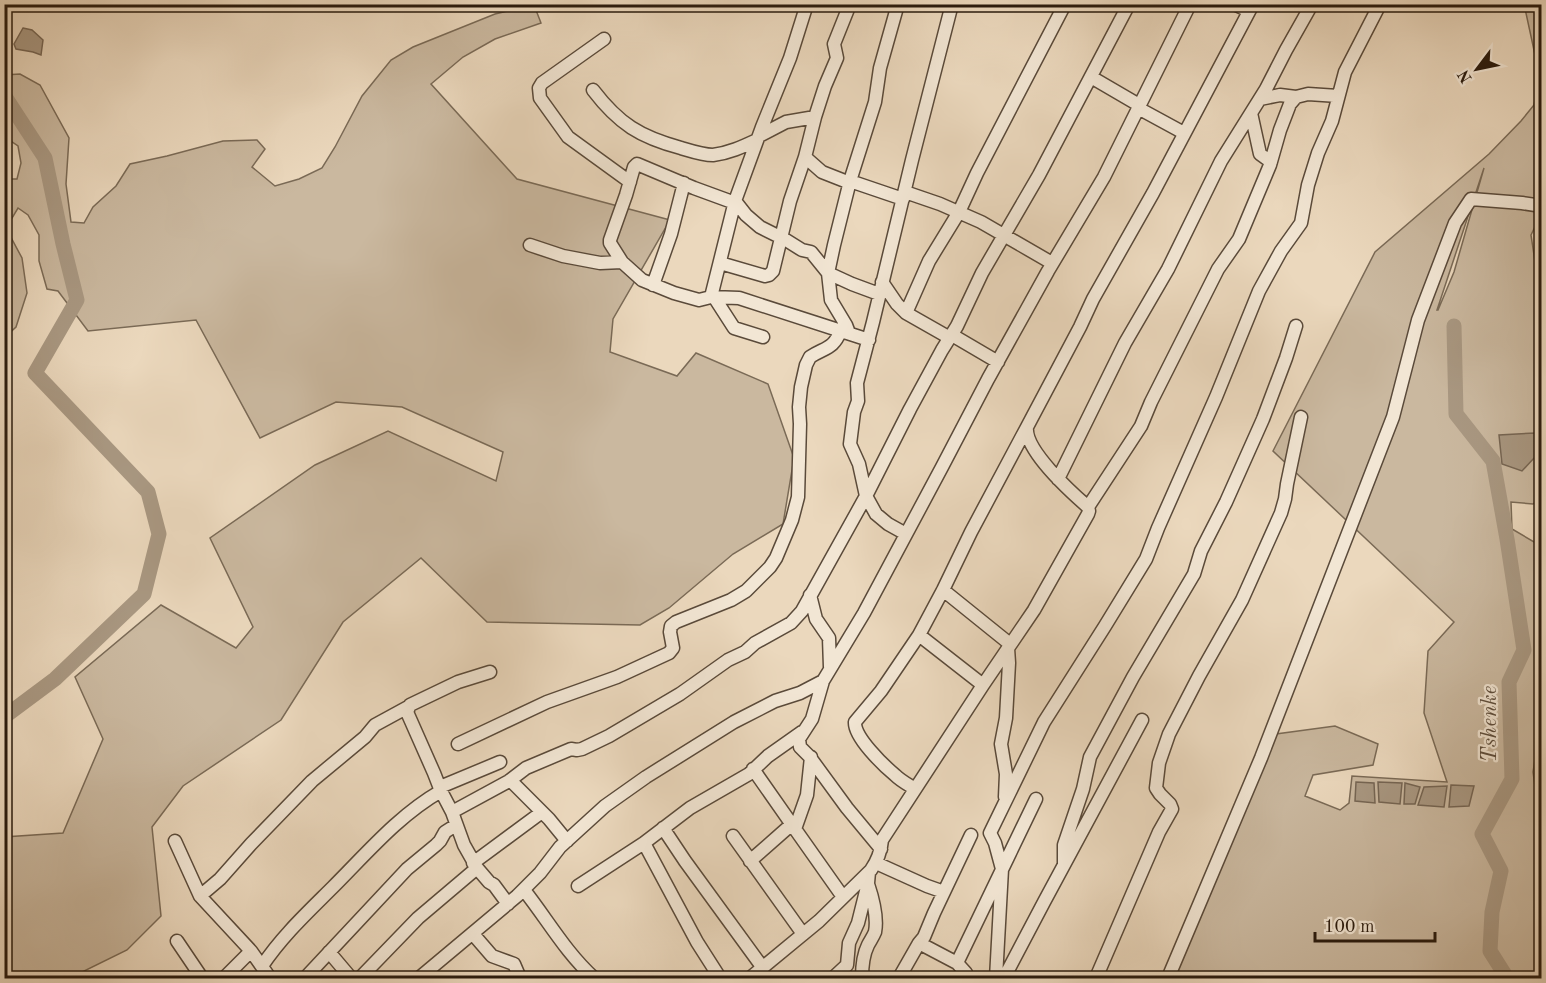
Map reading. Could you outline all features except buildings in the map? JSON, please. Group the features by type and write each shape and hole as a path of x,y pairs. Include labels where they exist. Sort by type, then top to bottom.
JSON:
{"street":[{"path":"763,337 734,328 712,297 735,202 790,58 807,4"},
{"path":"720,263 765,276 769,276 773,271 814,117 836,60 837,54 833,47 850,4"},
{"path":"458,744 547,702 617,677 669,653 673,648 671,626 731,600 746,591 776,558 792,520 798,497 799,407 806,365 810,357 828,348 845,332 846,325 831,300 828,273 898,4"},
{"path":"906,534 876,514 866,496 859,464 850,444 854,412 858,401 857,384 952,4"},
{"path":"906,313 929,261 959,212 1065,4"},
{"path":"452,812 510,780 526,768 571,749 582,749 600,740 680,694 728,660 791,623 802,611 866,496 982,273 1039,175 1129,4"},
{"path":"881,849 799,745 799,739 812,719 823,681 864,613 963,424 1052,263 1104,177 1190,4"},
{"path":"915,789 881,762 857,732 854,724 893,675 919,635 1093,299 1153,193 1251,8 1234,4"},
{"path":"1058,479 1125,342 1168,269 1221,161 1260,99 1312,4"},
{"path":"996,978 1002,869 990,833 1044,722 1146,559 1242,337 1259,291 1281,252 1302,223 1308,185 1318,153 1332,121 1345,72 1380,4"},
{"path":"604,39 542,83 539,93 550,113 571,140 630,182"},
{"path":"1090,77 1184,133"},
{"path":"593,90 605,105 632,129 665,144 710,155 730,152 786,122 814,117"},
{"path":"833,978 847,964 849,943 858,923 882,840 1046,591 1088,514 1088,507 1141,426 1218,269 1239,239 1271,162 1290,104 1296,98 1308,94 1338,96"},
{"path":"1260,99 1280,95 1296,98"},
{"path":"1251,113 1260,154 1271,162"},
{"path":"805,157 822,172 850,182 904,195 923,197 959,212 994,228 1052,263"},
{"path":"869,340 739,298 712,297 694,300 642,280 622,262 610,240 634,167 638,164 735,202 760,227 802,250 811,252 828,273 852,284 880,290 906,313 998,362"},
{"path":"653,285 671,234 684,183"},
{"path":"1168,978 1261,758 1393,417 1418,320 1455,224 1471,200 1542,206"},
{"path":"530,245 562,256 600,263 622,262"},
{"path":"1064,864 1064,845 1083,789 1090,758 1133,677 1194,574 1201,551 1263,419 1287,358 1296,326"},
{"path":"1096,978 1159,832 1172,809 1156,788 1159,764 1170,734 1199,676 1242,600 1281,513 1286,499 1301,417"},
{"path":"1027,427 1027,436 1038,454 1058,479 1088,507"},
{"path":"943,590 1009,646 1006,718 1001,744 1006,774 1005,801"},
{"path":"810,595 816,618 829,638 831,668"},
{"path":"919,635 983,685"},
{"path":"200,896 220,879 312,781 365,737 375,725 458,682 489,672"},
{"path":"419,978 524,890 560,847 605,806 646,777 734,722 775,701 800,693 823,681"},
{"path":"408,707 407,712 452,812 464,845 475,865 508,904"},
{"path":"1004,978 1142,720"},
{"path":"578,886 644,843 690,808 748,774 768,756 802,732"},
{"path":"750,861 794,827 807,795 810,758"},
{"path":"262,966 274,947 301,918 388,832 440,789 500,762"},
{"path":"753,770 843,897"},
{"path":"510,780 567,841"},
{"path":"957,963 1036,799"},
{"path":"360,978 418,918 475,865 542,812"},
{"path":"305,978 407,869 436,845 445,832 456,825"},
{"path":"663,828 763,968"},
{"path":"899,978 924,937 972,835"},
{"path":"733,836 803,934"},
{"path":"175,841 200,896 251,951 270,978"},
{"path":"644,843 697,942 720,978"},
{"path":"750,978 871,873"},
{"path":"871,873 944,892"},
{"path":"862,978 865,951 874,934 875,925 871,873"},
{"path":"524,890 567,951 594,978"},
{"path":"473,934 492,956 514,964 520,978"},
{"path":"177,941 202,978"},
{"path":"919,943 957,963 966,973 965,978"},
{"path":"224,978 251,951"},
{"path":"329,952 351,978"}],"shaded area":[{"path":"1524,4 1541,5 1542,212 1531,235 1542,296 1541,498 1533,504 1511,502 1512,529 1541,546 1542,718 1533,772 1542,834 1541,978 1168,978 1276,734 1335,726 1378,744 1373,765 1313,775 1305,796 1340,810 1349,803 1352,776 1447,782 1424,713 1428,651 1454,622 1273,451 1375,252 1489,154 1521,121 1534,105 1540,78","holes":["1484,168 1454,272 1437,310"]},
{"path":"534,5 541,23 495,39 463,57 431,84 517,179 670,220 613,319 610,352 677,376 696,353 768,384 794,458 783,524 733,554 669,608 640,625 487,622 421,558 343,622 281,720 183,786 152,827 161,916 127,950 70,978 5,978 4,837 63,833 103,739 75,677 161,605 236,648 253,627 210,538 315,465 388,431 496,481 503,452 402,407 336,402 260,438 196,320 88,331 58,291 47,289 39,261 39,235 28,215 18,208 6,228 22,258 27,293 16,327 5,337 5,179 17,179 21,163 18,146 5,137 4,75 20,74 40,85 69,138 66,184 71,222 84,223 93,207 116,186 130,164 223,141 257,140 265,149 252,167 275,186 299,179 322,168 362,96 391,60 413,47 495,14"},
{"path":"23,28 32,30 43,40 41,55 16,49 14,44"},
{"path":"1535,433 1535,457 1522,471 1502,464 1499,435"},
{"path":"1356,782 1374,783 1375,803 1355,801"},
{"path":"1378,782 1402,783 1400,804 1379,802"},
{"path":"1405,783 1420,787 1415,804 1404,804"},
{"path":"1451,785 1474,786 1469,806 1449,807"},
{"path":"1447,786 1444,807 1418,805 1424,787"}],"waterway":[{"path":"4,95 45,158 77,300 35,373 148,492 159,534 144,594 55,679 4,717"},
{"name":"Tshenke","path":"1454,326 1456,414 1493,461 1524,650 1509,682 1512,779 1482,834 1501,871 1492,912 1490,951 1507,978"}]}
